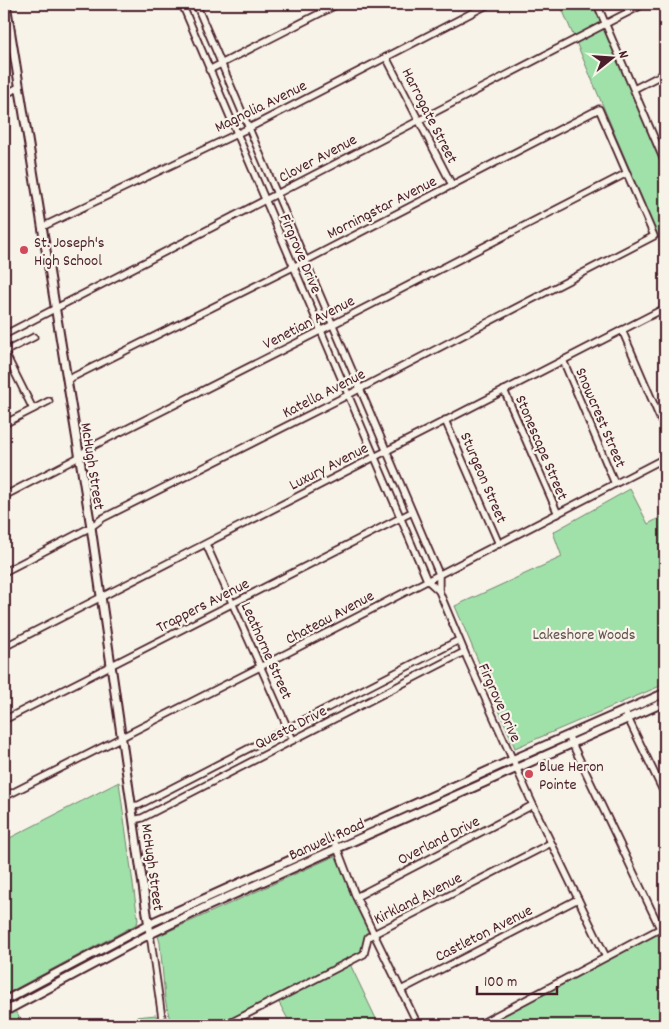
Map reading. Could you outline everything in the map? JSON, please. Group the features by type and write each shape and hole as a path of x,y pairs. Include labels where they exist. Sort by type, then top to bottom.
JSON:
{"main road":[{"name":"McHugh Street","path":"6,4 6,20 20,87 54,308 91,527 150,934"},
{"name":"Banwell Road","path":"4,1001 148,924 665,693"},
{"name":"Banwell Road","path":"4,1012 150,934 208,906 665,702"}],"street":[{"name":"Firgrove Drive","path":"183,4 209,70 427,580 439,592 512,760 606,957"},
{"name":"Firgrove Drive","path":"196,4 439,574 439,592"},
{"path":"209,70 338,4"},
{"name":"Magnolia Avenue","path":"42,227 249,128 489,4"},
{"path":"597,4 662,148 665,163"},
{"name":"Clover Avenue","path":"4,335 644,4"},
{"name":"Harrogate Street","path":"386,57 452,185"},
{"path":"634,89 665,73"},
{"path":"4,95 20,87"},
{"name":"Morningstar Avenue","path":"67,380 305,261 599,109 627,173"},
{"name":"Katella Avenue","path":"4,572 91,527 103,518 348,395 654,236 627,173"},
{"name":"Venetian Avenue","path":"4,496 79,457 87,449 627,173"},
{"name":"Luxury Avenue","path":"4,647 665,308"},
{"path":"622,330 665,430"},
{"path":"33,409 4,352 34,337"},
{"name":"Snowcrest Street","path":"563,360 616,484"},
{"name":"Stonescape Street","path":"504,390 558,514"},
{"path":"4,424 49,402"},
{"name":"Sturgeon Street","path":"445,420 499,544"},
{"name":"Chateau Avenue","path":"4,797 665,458"},
{"name":"Trappers Avenue","path":"4,720 412,512"},
{"name":"Leathorne Street","path":"206,544 292,740"},
{"name":"Questa Drive","path":"131,806 140,805 460,640"},
{"name":"Questa Drive","path":"133,820 142,818 464,652"},
{"path":"373,684 378,696"},
{"path":"624,710 665,795"},
{"path":"478,1025 663,927 568,735"},
{"path":"210,769 215,780"},
{"name":"Overland Drive","path":"356,897 533,805"},
{"path":"334,841 356,897 418,1025"},
{"name":"Kirkland Avenue","path":"226,1025 364,954 368,937 373,934 552,843"},
{"name":"Castleton Avenue","path":"402,990 578,899"},
{"path":"150,934 163,1025"}],"green space":[{"path":"560,4 597,4 665,163 665,253"},
{"name":"Lakeshore Woods","path":"630,489 648,524 665,515 665,684 515,748 455,606 562,557 553,532"},
{"path":"119,782 137,924 4,995 4,841"},
{"path":"335,856 338,858 354,900 371,935 364,954 349,962 379,1025 291,1025 277,999 226,1025 171,1025 165,999 158,936"},
{"path":"665,931 665,1025 485,1025 654,936"},
{"path":"15,1011 22,1022 17,1025 4,1025 4,1017"},
{"path":"156,1015 157,1025 130,1025 137,1021 136,1017"}],"place":[{"name":"St. Joseph's High School","path":"24,250"},
{"name":"Blue Heron Pointe","path":"529,774"}]}
